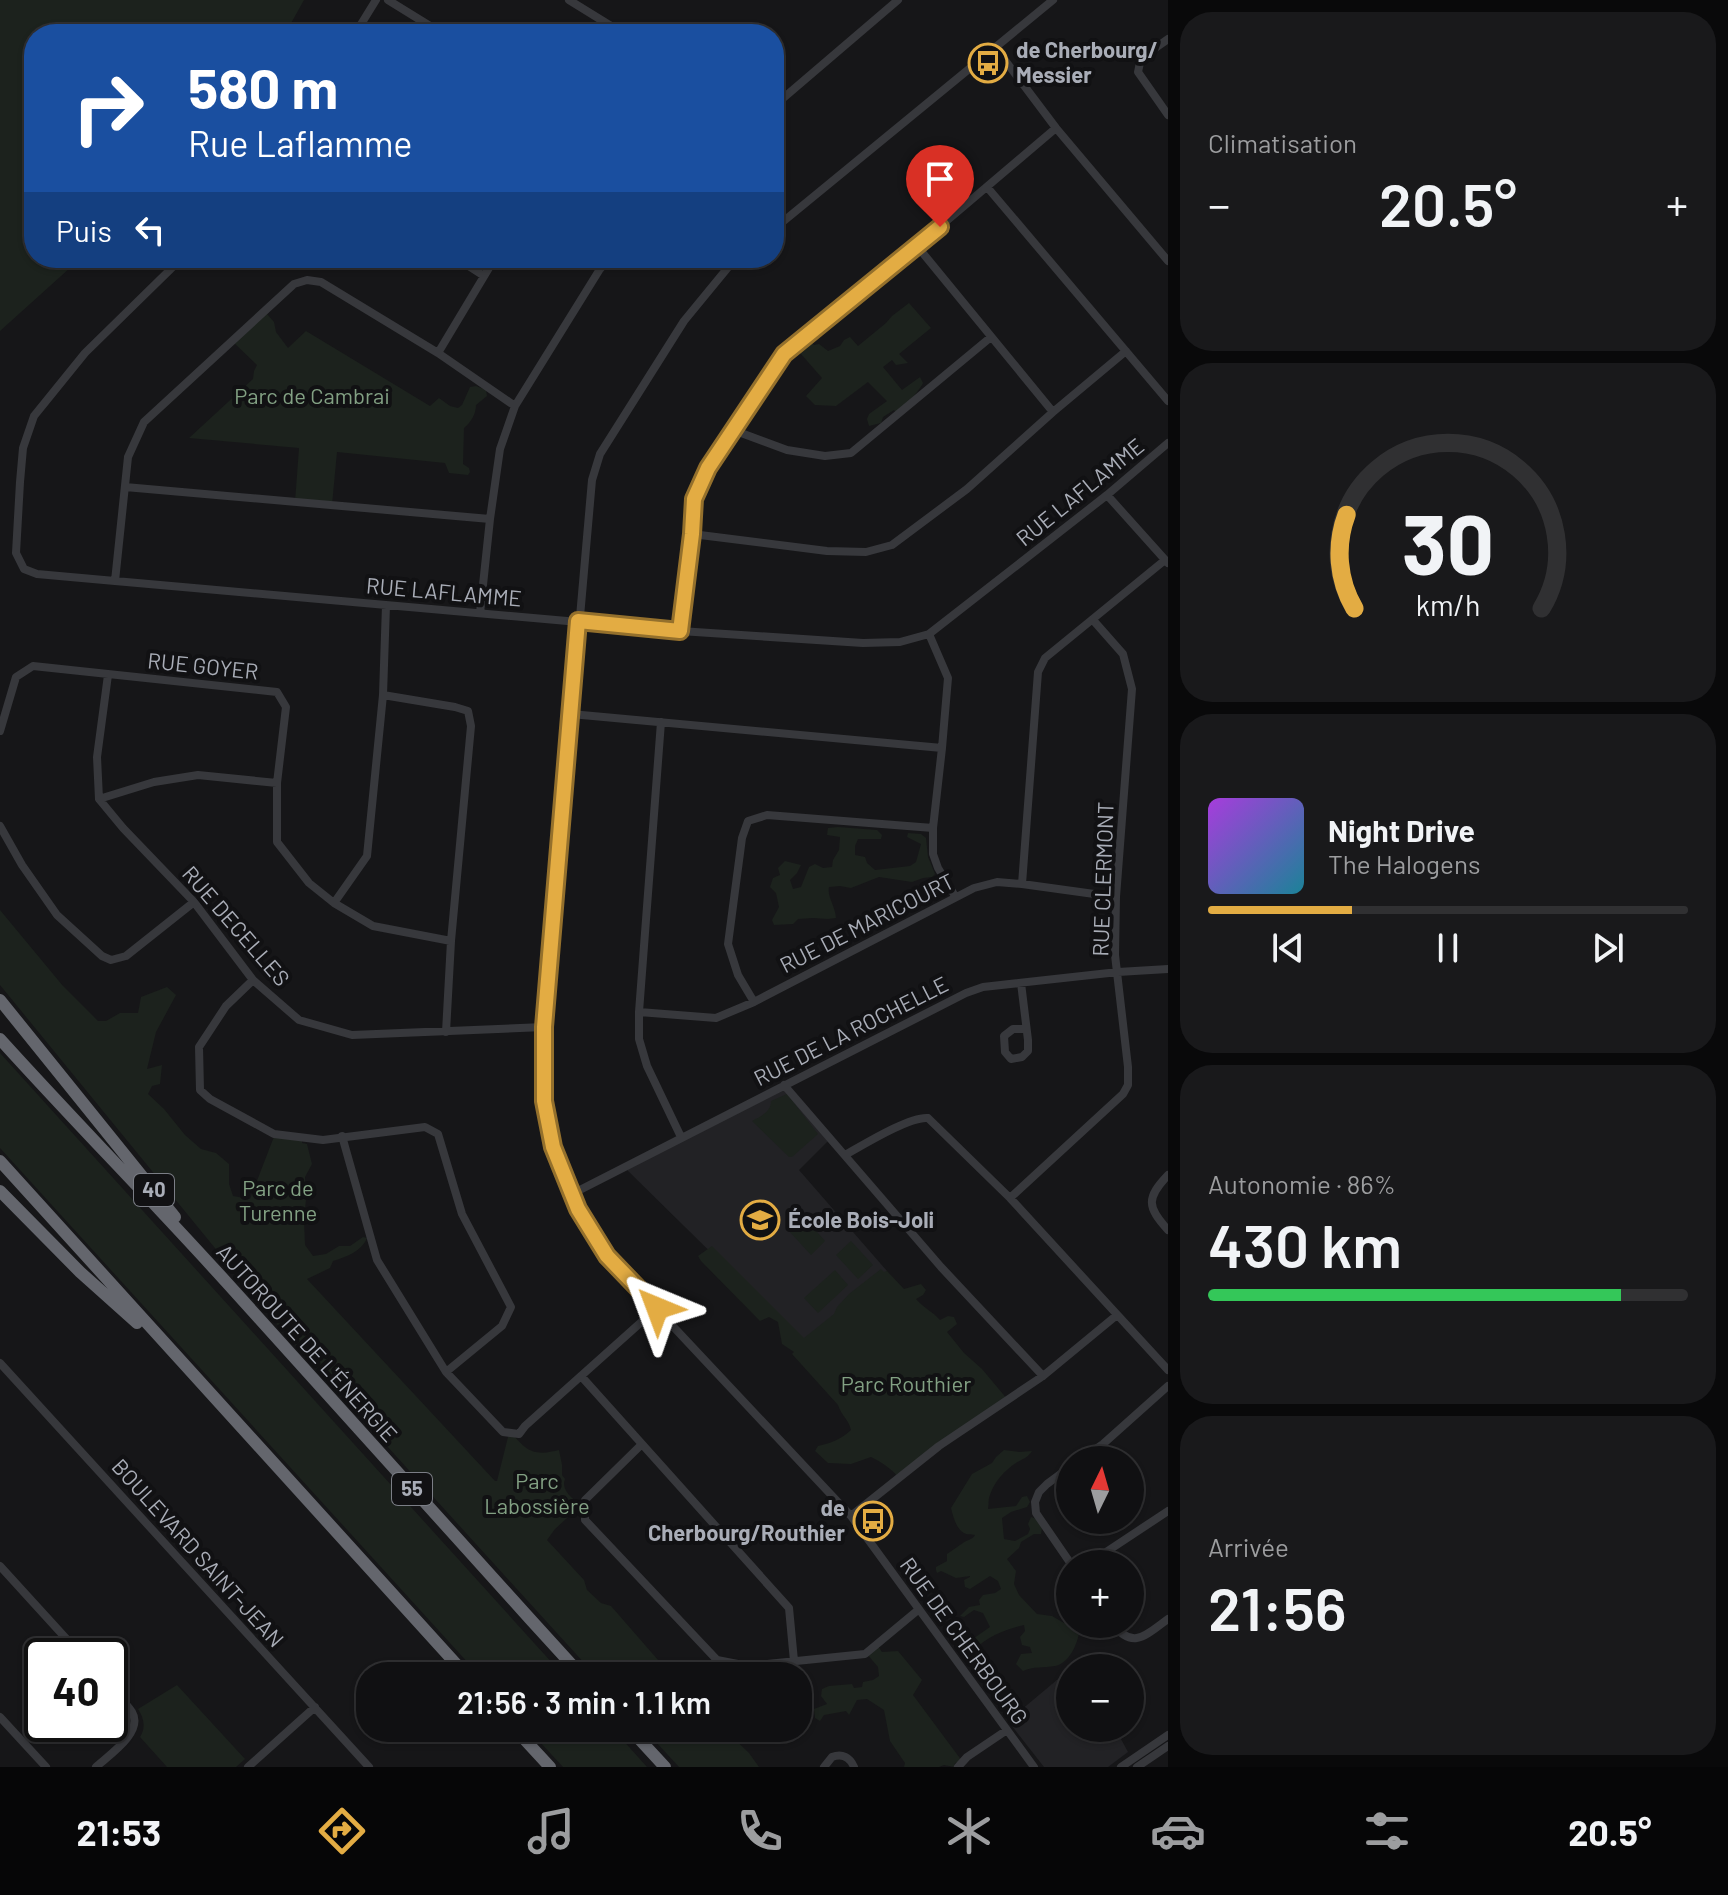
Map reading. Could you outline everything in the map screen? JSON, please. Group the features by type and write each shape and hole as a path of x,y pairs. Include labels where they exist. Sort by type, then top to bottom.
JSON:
{"highway":[{"name":"40","path":"0,1000 227,1282"},
{"name":"AUTOROUTE DE L'ÉNERGIE","path":"0,1039 227,1282 569,1662"},
{"path":"0,1161 454,1662"},
{"path":"0,1191 80,1272 185,1364"},
{"path":"527,1742 550,1767"},
{"path":"642,1742 665,1767"}],"street":[{"path":"361,24 376,0"},
{"path":"388,0 427,24"},
{"path":"569,0 608,24"},
{"path":"784,97 898,0"},
{"path":"784,221 1053,0"},
{"path":"1168,39 1141,58 1138,72 1168,115"},
{"path":"995,47 1056,128 1168,261"},
{"path":"680,631 694,499 708,468 784,354 1056,128"},
{"path":"987,187 1168,401"},
{"path":"917,246 1053,412"},
{"name":"RUE LAFLAMME","path":"172,268 85,353 34,416 23,448 16,553 24,569 37,574 680,631 863,643 900,642 929,634 1107,495 1168,443"},
{"path":"472,268 484,276"},
{"path":"438,353 489,268"},
{"path":"480,613 500,449 515,406 601,268"},
{"name":"RUE DE CHERBOURG","path":"723,268 684,321 600,454 592,480 544,1027 544,1101 553,1147 570,1195 607,1256 851,1516 1034,1767"},
{"path":"115,581 128,457 144,422 294,284 307,280 321,282 438,353 515,406"},
{"path":"733,430 787,450 825,456 851,453 991,337"},
{"path":"692,534 827,551 866,552 892,545 967,489 1126,351"},
{"path":"125,487 490,519"},
{"path":"1022,884 1038,672 1045,658 1166,562 1107,495"},
{"path":"334,903 367,856 383,695 386,605"},
{"name":"RUE CLERMONT","path":"1010,1198 1123,1094 1128,1085 1115,955 1116,897 1132,689 1123,654 1093,620"},
{"path":"929,634 948,678 933,854 955,896"},
{"name":"RUE GOYER","path":"0,731 16,677 33,666 277,692 286,707 277,783 277,842 309,883 334,903 373,926 451,941"},
{"path":"108,675 97,757 99,799 154,782 198,775 277,783"},
{"path":"383,695 468,711 471,726 451,941 446,1032"},
{"path":"571,714 942,748"},
{"path":"661,722 639,1039 647,1066 681,1137"},
{"name":"RUE DECELLES","path":"99,799 194,902 253,980 299,1020 352,1035 544,1027"},
{"path":"754,1002 738,975 728,944 742,838 748,821 767,815 933,828"},
{"path":"0,826 22,865 57,915 102,956 111,960 126,956 194,902"},
{"name":"RUE DE MARICOURT","path":"639,1012 716,1018 754,1002 955,896 997,882 1116,897"},
{"name":"RUE DE LA ROCHELLE","path":"570,1195 966,993 983,987 1168,969"},
{"path":"253,980 226,1006 199,1047 200,1090 210,1099 274,1134 323,1140 425,1127 438,1134 462,1214 511,1307 502,1326 446,1372"},
{"path":"1021,983 1026,1029"},
{"path":"784,1085 941,1267 1043,1376"},
{"path":"845,1155 916,1118 928,1118 1010,1198 1168,1370"},
{"path":"342,1136 377,1260 446,1372 503,1432 519,1434 657,1308"},
{"path":"1168,1175 1155,1189 1151,1203 1155,1216 1168,1230"},
{"path":"851,1516 939,1446 1043,1376 1117,1315"},
{"name":"BOULEVARD SAINT-JEAN","path":"0,1363 369,1767"},
{"path":"581,1376 789,1608 794,1661"},
{"path":"1100,1446 1168,1386"},
{"path":"642,1444 585,1500 585,1520 717,1660 748,1666 865,1654 918,1610"},
{"path":"1056,1477 1039,1492 1035,1502 1036,1513 1061,1550"},
{"path":"1109,1550 1168,1511"},
{"path":"0,1566 66,1638"},
{"path":"1144,1636 1168,1619"},
{"path":"128,1707 135,1719 135,1727 128,1737"},
{"path":"248,1767 315,1707"},
{"path":"0,1717 46,1767"},
{"path":"958,1767 967,1757 1007,1730"},
{"path":"1121,1767 1168,1735"},
{"path":"96,1767 123,1742"},
{"path":"1137,1767 1168,1746"},
{"path":"824,1767 832,1757 841,1755 850,1760 854,1767"}],"shaded area":[{"name":"École Bois-Joli","path":"784,1085 828,1141 799,1170 887,1271 804,1344 623,1166"},
{"path":"1056,1681 1056,1742 1123,1742 1128,1752 1108,1767 1044,1767 1008,1721"}],"green space":[{"path":"0,0 304,0 291,24 24,24 24,268 70,268 0,331"},
{"path":"909,303 931,328 899,354 908,363 896,365 892,360 883,367 902,390 920,377 923,383 898,414 894,410 883,417 881,423 869,426 869,414 887,401 868,382 836,406 815,405 806,396 822,378 794,346 806,336 814,345 819,344 828,351 850,337 858,346"},
{"name":"Parc de Cambrai","path":"267,314 288,348 306,331 430,406 439,398 458,408 470,387 486,390 487,396 476,405 473,418 464,428 463,464 469,468 468,475 449,473 445,463 337,452 332,505 295,502 299,448 189,438 253,379 257,365 232,341 260,316"},
{"path":"828,828 877,830 882,835 881,839 858,839 855,846 855,855 865,857 875,870 910,866 916,862 921,844 907,837 908,833 921,834 926,838 928,857 935,874 912,882 879,877 851,888 829,887 836,918 798,919 793,924 774,925 772,920 779,907 776,893 770,887 773,878 780,875 778,868 785,861 801,865 790,880 793,889 801,887 809,867 815,864 823,868 832,867 840,837 827,835"},
{"path":"0,910 63,986 98,1021 106,1021 120,1013 138,1013 141,997 167,987 176,995 156,1032 147,1069 162,1065 160,1084 152,1086 148,1094 201,1149 216,1153 229,1164 229,1184 233,1196 250,1199 275,1134 302,1137 312,1164 305,1177 305,1245 313,1256 367,1238 357,1250 333,1261 330,1268 307,1279 495,1481 509,1433 533,1451 559,1450 565,1488 585,1508 585,1514 577,1509 547,1540 584,1580 587,1590 601,1603 611,1606 660,1662 583,1662 286,1335 0,985"},
{"path":"0,1053 551,1662 467,1662 0,1148"},
{"path":"787,1094 818,1134 792,1157 752,1121 767,1111 771,1101"},
{"path":"804,1217 825,1241 811,1255 789,1231"},
{"path":"851,1241 873,1265 858,1279 836,1255"},
{"name":"Parc Routhier","path":"712,1246 804,1338 834,1314 849,1294 881,1269 887,1271 904,1289 921,1284 926,1290 916,1299 940,1320 954,1317 957,1324 947,1332 1008,1400 897,1476 871,1457 851,1464 828,1463 815,1451 818,1446 836,1440 851,1430 849,1423 838,1405 792,1354 794,1352 782,1344 778,1322 769,1317 760,1321 701,1261 698,1256"},
{"path":"835,1270 848,1285 818,1313 804,1298"},
{"path":"1004,1450 1032,1451 997,1481 989,1497 988,1509 1016,1506 1022,1497 1027,1496 1030,1502 1027,1507 1002,1518 1004,1539 1015,1541 1028,1534 1031,1517 1037,1519 1042,1528 1041,1534 1034,1534 1021,1542 1007,1559 1016,1571 1014,1584 1019,1595 1037,1614 1056,1618 1056,1638 1077,1638 1071,1654 1056,1654 1055,1666 1023,1671 1016,1664 1021,1654 1032,1653 1030,1647 1022,1645 1020,1637 1025,1631 1024,1625 998,1634 975,1649 966,1650 967,1643 990,1627 983,1613 974,1610 964,1617 960,1616 969,1607 980,1605 983,1595 1001,1589 998,1581 990,1576 970,1589 965,1587 964,1580 970,1576 956,1578 941,1571 937,1573 936,1570 947,1561 947,1554 975,1535 965,1534 959,1529 951,1508 972,1474 992,1463"},
{"path":"877,1645 882,1652 898,1651 922,1680 913,1695 962,1761 955,1763 954,1767 904,1767 905,1763 890,1741 884,1710 867,1699 857,1700 849,1715 846,1711 824,1715 820,1721 815,1718 814,1709 827,1704 821,1696 822,1689 852,1684 854,1688 862,1687 863,1682 879,1676 878,1667 867,1654"},
{"path":"177,1685 245,1759 236,1767 167,1767 140,1737 144,1723 138,1709"},
{"path":"540,1742 625,1742 647,1767 563,1767"},
{"path":"656,1742 738,1742 759,1767 679,1767"}],"place":[{"name":"de Cherbourg/ Messier","path":"988,63"},
{"name":"École Bois-Joli","path":"760,1220"},
{"name":"de Cherbourg/Routhier","path":"873,1521"}],"route":[{"path":"657,1308 607,1256 570,1195 553,1147 544,1101 544,1027 578,621 680,631 694,499 708,468 784,354 940,227"}],"park label":[{"name":"Parc de Turenne","path":"278,1200"},
{"name":"Parc Labossière","path":"537,1494"}]}
